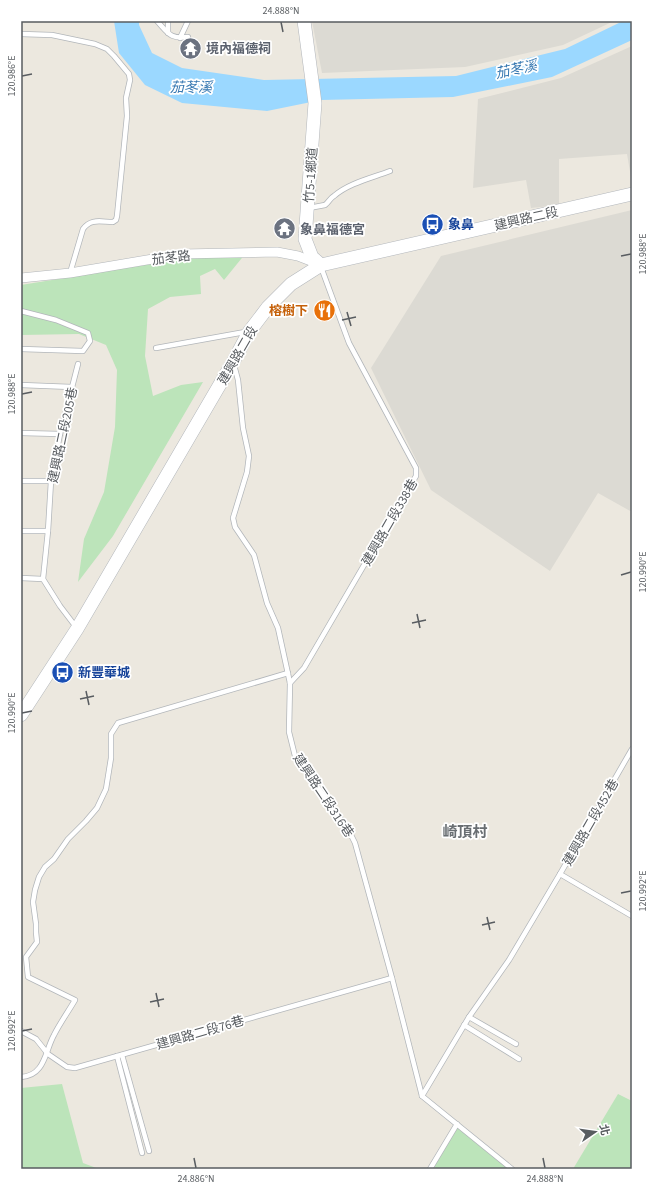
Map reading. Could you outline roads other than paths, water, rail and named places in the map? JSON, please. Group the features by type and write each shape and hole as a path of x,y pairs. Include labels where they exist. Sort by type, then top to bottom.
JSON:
{"street":[{"name":"竹5-1鄉道","path":"304,21 315,103 305,239 312,257 321,265"},
{"name":"建興路二段","path":"21,715 77,629 249,332 268,307 291,284 321,265 632,194"},
{"name":"茄苳路","path":"21,278 70,273 182,254 277,252 298,256 321,265"}],"lane":[{"path":"157,21 174,37 188,37"},
{"path":"168,21 168,33"},
{"path":"180,38 188,21"},
{"path":"21,34 52,35 95,44 107,49 129,74 130,80 126,98 127,116 116,220 113,222 92,221 86,225 83,229 70,273"},
{"path":"307,208 325,205 332,196 353,185 390,170"},
{"name":"建興路二段338巷","path":"290,683 304,668 416,476 416,468 349,343 321,265"},
{"path":"21,311 56,320 88,333 90,341 83,351 21,349"},
{"path":"156,348 249,332"},
{"name":"建興路二段316巷","path":"233,362 238,380 243,428 249,456 247,472 233,518 235,527 254,555 267,603 278,628 290,683 289,732 295,756 348,830 355,843 392,978 422,1096"},
{"name":"建興路二段205巷","path":"43,579 51,481 60,434 78,364"},
{"path":"21,385 72,387"},
{"path":"21,433 60,434"},
{"path":"21,481 51,481"},
{"path":"21,531 48,531"},
{"path":"21,578 43,579 77,629"},
{"path":"21,1077 31,1075 39,1069 48,1054 53,1037 75,1000 28,976 26,957 37,942 33,902 34,890 45,867 54,859 68,839 94,812 106,789 111,758 111,734 118,723 288,673"},
{"name":"建興路二段452巷","path":"422,1096 469,1017 509,960 632,749"},
{"path":"560,874 632,916"},
{"name":"建興路二段76巷","path":"21,1031 36,1039 48,1054 68,1067 75,1068 392,978"},
{"path":"469,1017 516,1044"},
{"path":"464,1025 519,1059"},
{"path":"122,1055 150,1151"},
{"path":"117,1056 142,1153"},
{"path":"422,1096 512,1169"},
{"path":"430,1169 457,1124"}],"water":[{"name":"茄苳溪","path":"114,21 139,21 139,25 152,53 182,68 264,80 456,76 565,49 623,21 632,21 632,40 552,77 453,97 321,100 267,111 182,103 145,85 119,53"}],"place":[{"name":"境內福德祠","path":"190,48"},
{"name":"象鼻","path":"433,224"},
{"name":"象鼻福德宮","path":"284,229"},
{"name":"榕樹下","path":"324,310"},
{"name":"新豐華城","path":"63,672"}],"district":[{"name":"崎頂村","path":"465,832"}]}
